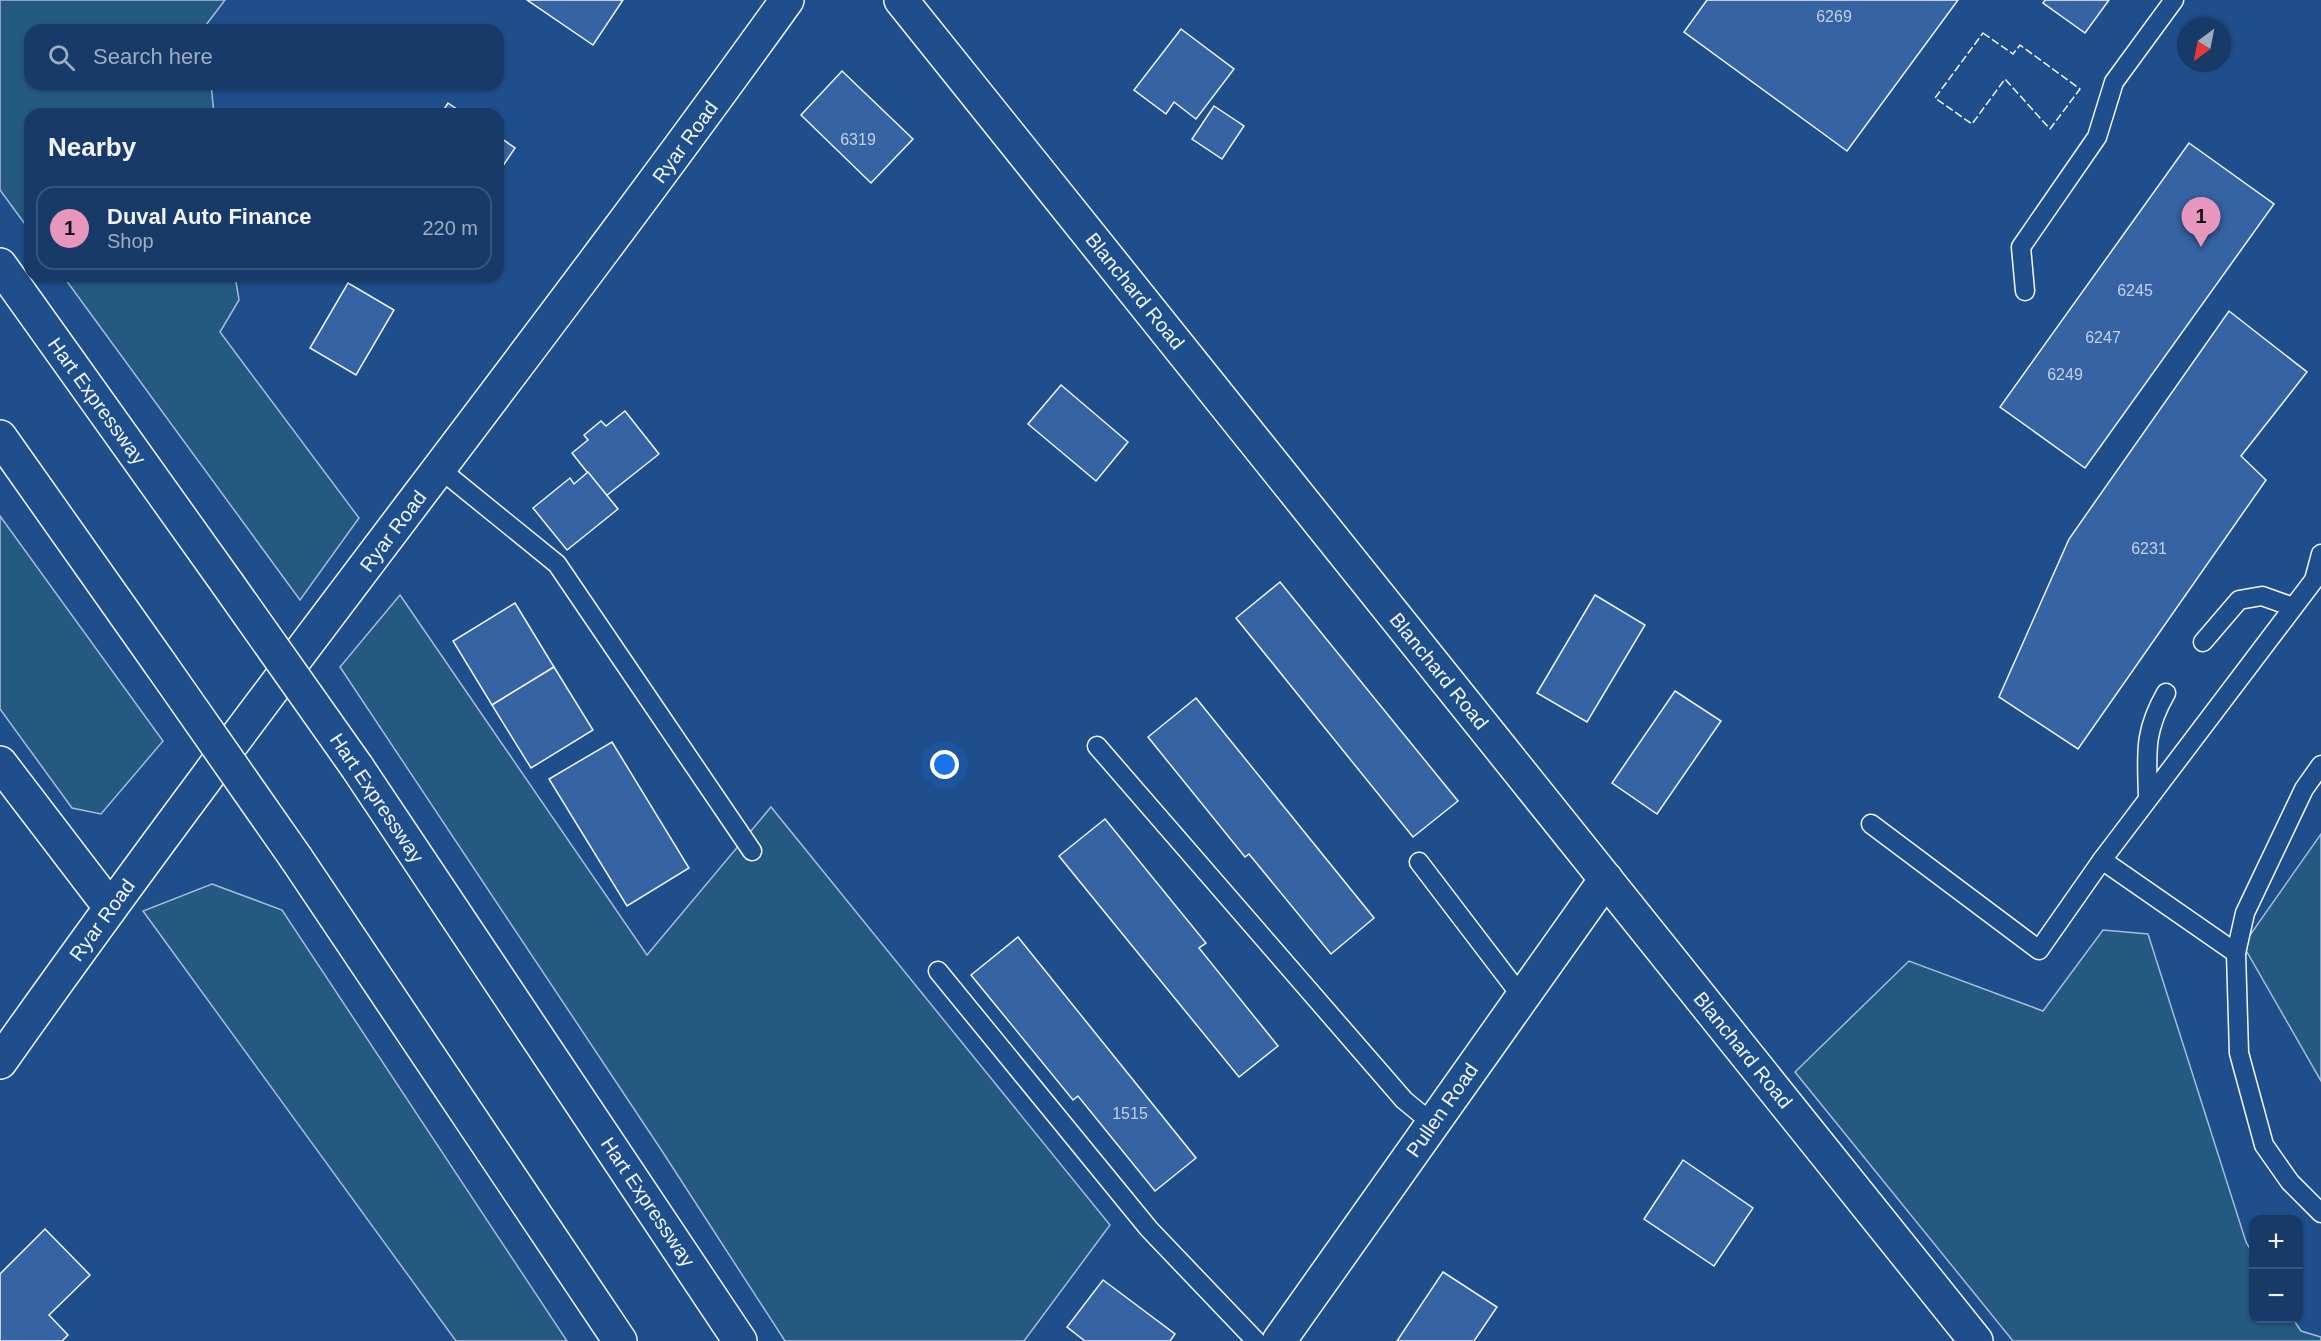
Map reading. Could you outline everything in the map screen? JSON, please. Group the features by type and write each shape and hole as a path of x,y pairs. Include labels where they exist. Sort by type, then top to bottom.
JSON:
{"main road":[{"name":"Ryar Road","path":"0,1062 110,907 688,138 787,0"},
{"name":"Blanchard Road","path":"901,0 1976,1341"},
{"name":"Hart Expressway","path":"0,265 357,767 740,1341"},
{"path":"0,437 296,858 620,1341"},
{"path":"0,763 110,907"},
{"name":"Pullen Road","path":"1279,1341 1606,879"}],"lane":[{"path":"2025,291 2021,248 2097,137 2114,82 2174,0"},
{"path":"440,469 557,564 752,851"},
{"path":"1870,824 2039,950 2148,798 2314,580 2321,554"},
{"path":"2203,642 2239,600 2262,596 2293,607"},
{"path":"2148,798 2146,742 2154,714 2166,693"},
{"path":"1097,746 1404,1100 1433,1124"},
{"path":"2321,765 2304,789 2245,913 2236,953 2239,1053 2264,1145 2290,1182 2321,1213"},
{"path":"2102,860 2236,953"},
{"path":"1419,862 1522,997"},
{"path":"938,971 1149,1229 1257,1341"}],"shaded area":[{"path":"0,0 225,0 207,24 24,24 24,90 212,90 213,108 24,108 24,223 0,190"},
{"path":"67,282 236,282 239,300 220,332 359,518 300,600"},
{"path":"0,516 163,741 101,814 72,808 0,709"},
{"path":"400,595 647,955 771,807 1110,1225 1024,1341 785,1341 662,1151 340,667"},
{"path":"2321,834 2321,1081 2243,945"},
{"path":"212,884 282,910 567,1341 456,1341 143,911"},
{"path":"2103,930 2148,934 2249,1247 2249,1323 2296,1323 2301,1331 2321,1337 2321,1341 2013,1341 1795,1072 1909,961 2043,1011"}],"building":[{"path":"527,0 623,0 593,45"},
{"path":"1707,0 1958,0 1847,151 1684,32"},
{"path":"2045,0 2109,0 2085,33 2043,3"},
{"path":"1181,29 1234,69 1196,119 1174,102 1166,114 1134,90"},
{"path":"842,71 913,139 871,183 801,115"},
{"path":"448,103 455,108 445,108"},
{"path":"1214,106 1244,126 1222,159 1192,139"},
{"path":"504,140 515,148 504,164"},
{"path":"2189,143 2274,204 2085,468 2000,407"},
{"path":"348,283 394,310 356,375 310,348"},
{"path":"2229,311 2307,372 2241,456 2266,480 2078,749 1999,697 2069,539"},
{"path":"1061,385 1128,442 1096,481 1028,424"},
{"path":"625,411 659,454 606,496 572,453 588,440 584,435 601,421 606,426"},
{"path":"588,472 618,509 567,550 533,508 570,478 574,484"},
{"path":"1280,582 1458,801 1413,837 1236,618"},
{"path":"1595,595 1645,625 1587,722 1537,693"},
{"path":"515,603 554,667 492,705 453,641"},
{"path":"554,667 593,730 531,768 492,705"},
{"path":"1675,691 1721,721 1657,814 1612,783"},
{"path":"1196,698 1374,918 1331,954 1249,854 1245,857 1148,737"},
{"path":"612,742 689,868 627,906 549,779"},
{"path":"1105,819 1206,943 1199,948 1278,1046 1239,1077 1059,856"},
{"path":"1018,937 1196,1158 1155,1191 1078,1096 1073,1100 971,975"},
{"path":"1683,1160 1753,1208 1714,1266 1644,1219"},
{"path":"45,1229 90,1275 49,1315 68,1335 62,1341 0,1341 0,1274"},
{"path":"1443,1272 1497,1307 1474,1341 1397,1341"},
{"path":"1103,1280 1175,1334 1170,1341 1085,1341 1067,1327"}],"fence":[{"path":"1983,33 2013,54 2020,45 2080,89 2050,129 2005,79 1972,124 1935,98 1983,33"}],"place":[{"name":"Duval Auto Finance","path":"2201,247"}]}
